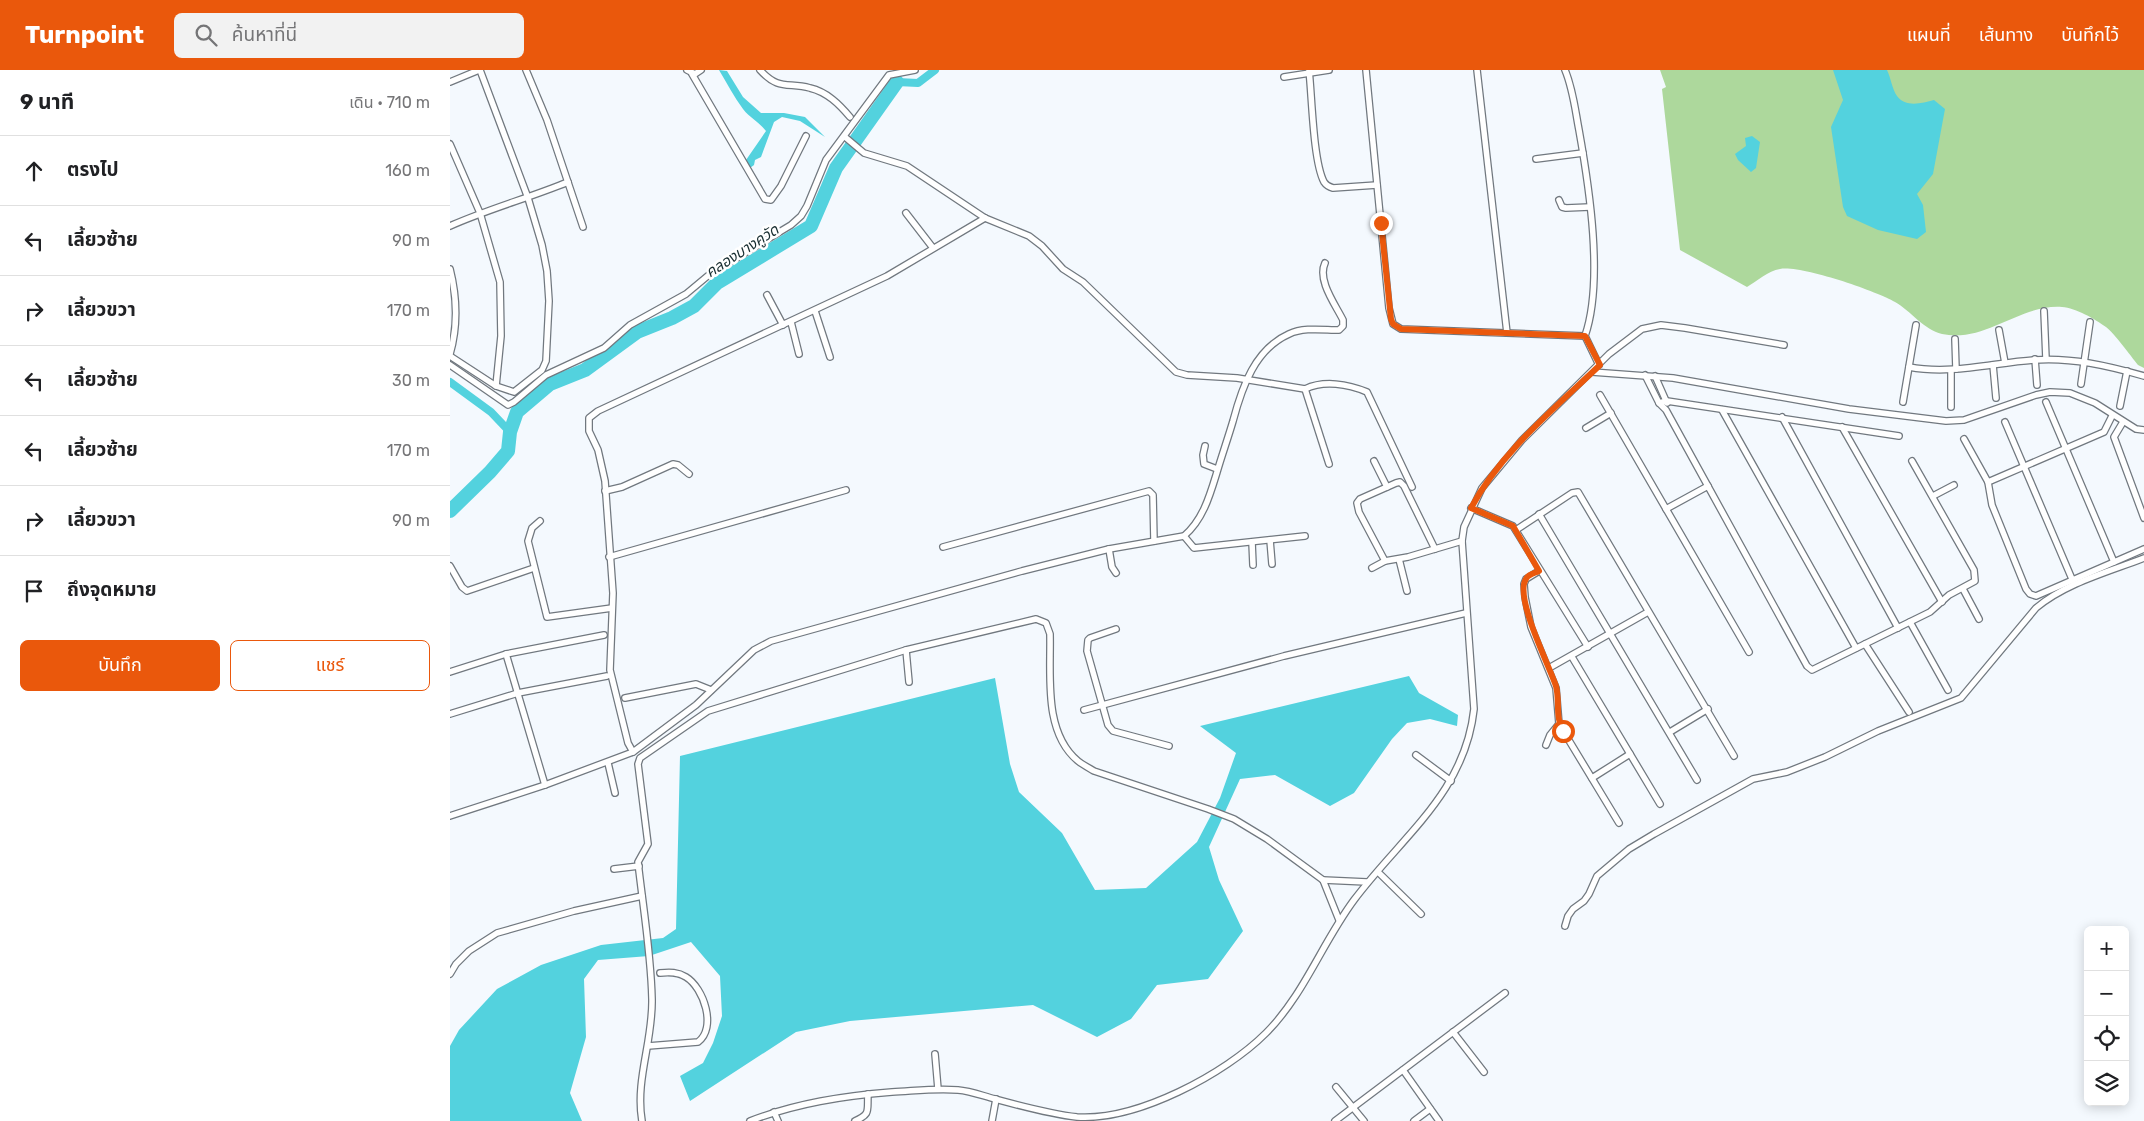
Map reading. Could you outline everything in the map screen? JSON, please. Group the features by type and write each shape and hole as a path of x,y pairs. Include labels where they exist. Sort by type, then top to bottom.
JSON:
{"street":[{"path":"450,82 479,70 528,198 542,245 547,270 549,300 546,361 542,370 519,390 508,392 496,386 450,355 456,326 455,295 450,269"},
{"path":"526,70 547,120 583,227"},
{"path":"701,70 690,72 764,200 771,200 781,186 806,136"},
{"path":"760,70 774,81 786,86 808,87 820,91 841,106 850,117"},
{"path":"450,365 506,404 514,402 546,375 604,348 630,325 686,294 710,274 790,225 807,206 826,160 847,138 889,76 915,70"},
{"path":"1284,77 1310,71 1329,70"},
{"path":"1366,70 1389,308 1393,324 1401,329 1585,336"},
{"path":"1477,70 1507,333"},
{"path":"1565,70 1570,84 1583,153 1590,207 1593,285 1588,327 1585,336 1600,365"},
{"path":"1310,71 1318,162 1324,181 1328,187 1333,188 1377,185"},
{"path":"847,138 864,153 907,166 985,218 1029,236 1053,260 1083,282 1176,372 1187,375 1248,377 1305,389 1312,386 1333,384 1367,392 1412,487"},
{"path":"450,144 480,213 500,282 501,336 496,386"},
{"path":"1536,159 1583,153"},
{"path":"450,226 480,213 528,198 568,182"},
{"path":"1559,200 1562,207 1566,208 1590,207"},
{"path":"906,213 933,248"},
{"path":"633,752 628,743 610,670 612,608 605,491 602,466 588,425 589,418 592,414 887,276 985,218"},
{"path":"450,816 608,763 633,752 696,705 754,650 771,640 1109,549 1184,536 1193,528 1209,498 1248,377 1265,349 1290,333 1307,330 1339,330 1342,326 1343,320 1324,281 1323,268 1325,263"},
{"path":"767,295 783,325"},
{"path":"815,311 830,357"},
{"path":"2044,311 2046,359"},
{"path":"791,322 799,354"},
{"path":"2081,384 2090,322"},
{"path":"1902,402 1916,324"},
{"path":"750,1121 774,1112 829,1098 938,1089 961,1090 996,1100 1077,1118 1110,1117 1153,1104 1207,1078 1245,1052 1267,1032 1286,1010 1314,968 1339,920 1367,882 1412,832 1450,780 1464,754 1472,727 1474,709 1462,541 1464,527 1471,508 1482,488 1522,440 1592,372 1630,338 1651,326 1685,328 1784,345"},
{"path":"1999,330 2005,363"},
{"path":"1951,407 1955,339"},
{"path":"1909,367 1953,370 2046,359 2084,362 2144,376"},
{"path":"2035,360 2037,385"},
{"path":"1992,365 1996,398"},
{"path":"1592,372 1655,376 1849,409 1936,421 1964,420 2050,392 2070,393 2095,403 2122,422 2136,429 2144,430"},
{"path":"2120,406 2127,372"},
{"path":"1645,375 1809,668 1818,668 1910,622 1934,609 1975,581 1974,570 1912,461"},
{"path":"1655,376 1667,401 1666,410"},
{"path":"1305,389 1329,464"},
{"path":"1600,395 1749,652"},
{"path":"1659,403 1667,401 1899,436"},
{"path":"2046,402 2114,562"},
{"path":"1722,410 1856,648"},
{"path":"1586,428 1611,414"},
{"path":"1988,482 2104,432 2112,416"},
{"path":"1782,417 1898,628"},
{"path":"2005,422 2072,579"},
{"path":"2114,437 2122,422"},
{"path":"1842,426 1942,602"},
{"path":"2104,432 2114,437 2144,518"},
{"path":"1964,439 1988,482 1992,505 1998,522 2026,589 2030,594 2036,596 2144,549"},
{"path":"1205,446 1204,464 1217,469"},
{"path":"1374,461 1387,487"},
{"path":"605,491 643,478 673,464 678,465 689,474"},
{"path":"1386,561 1356,503 1360,499 1396,483 1402,483 1435,549"},
{"path":"1933,496 1954,485"},
{"path":"1666,509 1708,486"},
{"path":"609,557 846,490"},
{"path":"943,547 1149,491 1152,495 1154,541"},
{"path":"1514,528 1572,493 1578,492 1648,612 1708,709 1734,756"},
{"path":"1471,508 1497,517 1514,528 1588,647"},
{"path":"1540,514 1697,780"},
{"path":"540,521 530,533 529,549 546,617 612,608"},
{"path":"1184,536 1194,548 1305,536"},
{"path":"1270,540 1272,564"},
{"path":"1372,568 1386,561 1462,541"},
{"path":"1252,542 1253,566"},
{"path":"1109,549 1112,567 1116,573"},
{"path":"1565,926 1568,916 1590,894 1596,876 1629,849 1753,779 1780,773 1825,757 1878,731 1961,698 2036,608 2045,601 2068,588 2144,558"},
{"path":"1399,559 1407,591"},
{"path":"450,566 462,587 467,591 534,568"},
{"path":"1539,571 1526,578 1524,584 1525,597 1531,627 1556,688 1559,724 1619,823"},
{"path":"1963,589 1979,620"},
{"path":"1549,668 1572,657 1648,612"},
{"path":"1084,710 1284,656 1466,613"},
{"path":"642,1121 640,1087 648,1046 652,1000 639,866 640,856 648,844 638,764 640,758 708,711 906,650 1036,619 1046,623 1050,634 1053,717 1062,742 1077,760 1094,771 1234,819 1267,838 1323,880 1339,920"},
{"path":"1910,622 1948,690"},
{"path":"1116,629 1090,638 1087,643 1087,651 1108,725 1113,731 1169,746"},
{"path":"450,672 506,654 604,635"},
{"path":"1865,644 1910,712"},
{"path":"906,650 909,682"},
{"path":"506,654 545,785"},
{"path":"1572,657 1660,804"},
{"path":"450,714 518,693 607,676"},
{"path":"625,698 696,684 711,690"},
{"path":"1670,732 1708,709"},
{"path":"1546,745 1550,735 1559,724"},
{"path":"1592,778 1630,754"},
{"path":"1416,755 1450,780"},
{"path":"608,763 615,793"},
{"path":"614,869 639,866"},
{"path":"1378,872 1421,914"},
{"path":"1323,880 1367,882"},
{"path":"450,974 456,964 469,950 497,933 574,911 642,896"},
{"path":"648,1046 698,1042 704,1038 706,1029 703,998 697,986 676,972 660,973"},
{"path":"1335,1121 1505,993"},
{"path":"1454,1032 1484,1072"},
{"path":"935,1054 938,1089"},
{"path":"1403,1070 1439,1121"},
{"path":"1336,1087 1364,1121"},
{"path":"855,1121 864,1118 867,1114 868,1094"},
{"path":"992,1121 996,1100"},
{"path":"1414,1121 1430,1109"},
{"path":"774,1112 778,1121"}],"green space":[{"path":"1660,70 2144,70 2144,368 2138,365 2110,330 2085,314 2073,309 2062,307 2046,308 2031,311 1988,329 1973,333 1958,335 1942,334 1929,329 1895,302 1838,280 1804,271 1780,269 1767,274 1747,287 1680,250 1662,89 1666,87"}],"water":[{"path":"719,70 727,71 743,97 761,113 784,113 805,117 825,137 800,121 782,117 774,122 761,157 755,160 754,165 750,168 746,160 766,131 743,109"},
{"path":"1833,70 1887,70 1895,93 1901,100 1914,104 1934,100 1945,109 1933,174 1917,194 1923,205 1926,232 1917,239 1878,230 1847,216 1843,207 1831,127 1843,100"},
{"path":"1752,136 1760,142 1756,168 1751,172 1738,160 1735,154 1746,146 1745,138"},
{"path":"1409,676 1419,693 1458,715 1457,726 1430,719 1407,723 1392,739 1354,793 1330,806 1275,775 1240,779 1209,847 1219,880 1243,931 1208,979 1157,985 1131,1019 1097,1037 1033,1005 850,1021 796,1032 690,1101 680,1076 703,1063 713,1043 722,1016 720,976 691,942 649,956 598,960 584,979 586,1037 570,1093 582,1121 450,1121 450,1046 459,1030 497,989 541,965 601,945 663,938 676,929 680,756 995,678 1010,764 1019,792 1062,833 1095,890 1146,888 1197,842 1220,798 1236,753 1200,726"}],"waterway":[{"name":"คลองบางคูวัด","path":"897,82 918,83 935,70"},
{"name":"คลองบางคูวัด","path":"450,511 490,472 508,451 510,432 517,412 550,384 585,370 637,332 672,318 694,306 717,283 811,226 836,168 897,82"},
{"path":"450,382 491,412 510,432"}],"route":[{"path":"1381,223 1391,319 1395,326 1401,329 1585,336 1600,365 1522,440 1482,488 1471,508 1497,517 1513,526 1539,571 1526,578 1524,584 1525,597 1531,627 1556,688 1559,704 1559,724 1563,731"}]}
